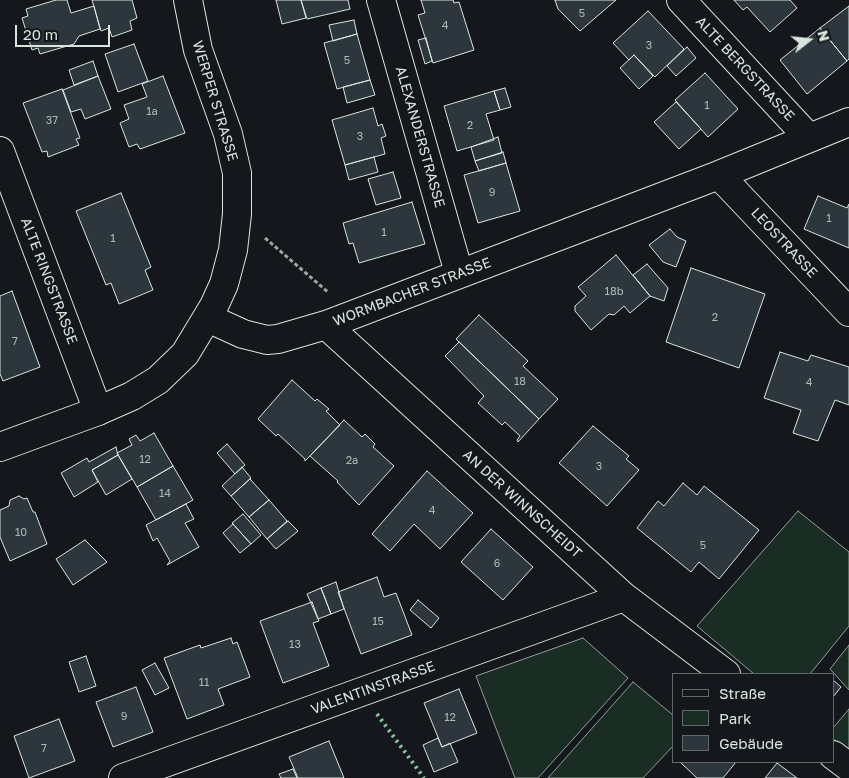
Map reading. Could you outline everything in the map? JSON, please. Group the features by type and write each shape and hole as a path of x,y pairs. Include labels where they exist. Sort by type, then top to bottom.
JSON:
{"street":[{"name":"WERPER STRASSE","path":"188,0 198,50 228,134 236,173 237,214 233,250 224,284 208,318"},
{"name":"ALEXANDERSTRASSE","path":"381,0 459,273"},
{"name":"ALTE BERGSTRASSE","path":"681,0 809,138"},
{"name":"WORMBACHER STRASSE","path":"208,318 243,334 267,340 278,339 326,325 719,175 849,122"},
{"name":"ALTE RINGSTRASSE","path":"0,151 98,411"},
{"name":"LEOSTRASSE","path":"719,175 849,312"},
{"path":"0,447 98,411 132,396 158,380 186,354 208,318"},
{"name":"AN DER WINNSCHEIDT","path":"326,325 624,597 725,673"},
{"name":"VALENTINSTRASSE","path":"123,778 624,597"},
{"path":"834,755 849,767"}],"path":[{"path":"237,214 354,314"}],"green space":[{"path":"798,511 849,552 849,626 811,673 753,673 697,626"},
{"path":"583,638 628,678 538,778 515,778 476,676"},
{"path":"849,645 849,690 830,669"},
{"path":"633,682 672,714 672,747 643,778 548,778"},
{"path":"849,709 849,750 834,740 834,727"}],"building":[{"path":"56,0 67,0 71,13 94,6 100,29 79,36 74,44 40,54 38,48 32,50 22,18 28,16 26,9"},
{"path":"92,0 132,0 137,18 130,21 132,30 112,37 109,28 101,31"},
{"path":"276,0 301,0 306,18 282,24"},
{"path":"301,0 348,0 350,9 307,19"},
{"path":"421,0 453,0 454,3 459,2 474,50 433,63 418,15 425,13"},
{"path":"555,0 616,0 580,31 558,9"},
{"path":"734,0 790,0 797,8 770,32 747,7 743,10"},
{"path":"849,6 849,59 847,61 820,28"},
{"path":"648,11 684,49 655,77 634,55 629,60 613,43"},
{"path":"354,20 357,34 333,41 329,25"},
{"path":"820,28 847,61 807,94 780,60"},
{"path":"357,34 370,80 337,89 324,43"},
{"path":"426,38 432,61 425,64 418,40"},
{"path":"134,44 148,81 118,92 105,54"},
{"path":"687,47 696,58 676,76 667,66"},
{"path":"634,55 653,76 639,89 620,68"},
{"path":"93,61 98,76 74,85 69,70"},
{"path":"705,73 738,109 708,137 675,100"},
{"path":"98,76 111,109 85,119 81,109 71,112 63,90"},
{"path":"163,76 185,133 140,149 137,144 129,147 120,123 129,119 124,105 147,97 142,84"},
{"path":"370,80 375,95 347,103 343,87"},
{"path":"505,88 511,107 500,110 494,91"},
{"path":"62,89 80,138 76,139 79,145 48,157 47,151 42,152 23,103"},
{"path":"494,91 500,110 486,114 494,140 457,151 444,106"},
{"path":"676,102 701,129 679,149 654,122"},
{"path":"373,108 378,126 382,124 386,136 381,138 385,154 345,165 332,120"},
{"path":"498,137 502,153 475,161 471,147"},
{"path":"503,152 506,163 479,171 475,161"},
{"path":"374,157 378,172 349,180 345,165"},
{"path":"506,163 520,211 478,223 464,175"},
{"path":"393,172 401,198 376,205 368,179"},
{"path":"121,193 151,267 145,270 153,290 119,304 111,283 106,285 76,211"},
{"path":"818,196 847,208 849,204 849,248 804,229"},
{"path":"412,202 425,244 359,263 353,243 349,244 343,223"},
{"path":"670,229 677,237 686,241 676,267 663,262 649,245"},
{"path":"616,255 650,296 630,313 624,306 614,315 609,314 591,330 575,311 575,306 586,296 578,287"},
{"path":"647,264 668,288 664,301 650,296 633,275"},
{"path":"691,268 765,294 739,368 666,342"},
{"path":"12,291 40,367 3,381 0,374 0,296"},
{"path":"479,315 528,361 523,366 558,399 539,419 456,339"},
{"path":"459,342 539,419 518,442 517,440 520,436 505,422 502,425 478,403 484,396 445,356"},
{"path":"780,352 808,361 811,355 849,367 849,405 835,400 818,441 793,433 801,410 764,398"},
{"path":"292,380 315,401 317,399 329,409 326,411 340,425 305,461 278,434 276,436 258,419"},
{"path":"344,420 362,437 365,434 375,444 373,447 394,466 359,505 338,481 310,456"},
{"path":"593,426 629,456 626,459 639,470 607,506 559,463"},
{"path":"154,433 173,466 137,487 117,453 132,445 129,439 136,435 140,441"},
{"path":"227,444 245,465 235,474 217,453"},
{"path":"116,447 118,455 92,470 98,482 74,497 61,473 87,458 89,462"},
{"path":"118,455 132,479 106,495 92,470"},
{"path":"173,466 193,500 156,520 137,487"},
{"path":"242,467 251,478 231,496 222,486"},
{"path":"427,471 473,513 440,549 414,524 390,551 372,534"},
{"path":"250,479 269,500 249,517 231,496"},
{"path":"683,483 697,495 704,486 759,530 719,579 699,562 691,572 637,528 658,501 664,506"},
{"path":"19,496 24,499 27,498 33,512 35,512 47,544 10,561 0,537 0,510 9,506 10,500"},
{"path":"269,500 287,521 267,539 249,517"},
{"path":"186,504 194,519 185,523 199,547 167,565 170,561 157,538 153,541 146,525"},
{"path":"243,514 261,535 251,544 232,523"},
{"path":"288,521 298,531 276,549 267,539"},
{"path":"233,524 251,544 240,553 223,533"},
{"path":"491,529 533,567 503,600 461,562"},
{"path":"85,540 107,562 73,585 56,559"},
{"path":"377,577 384,597 396,593 412,635 361,654 338,592"},
{"path":"336,582 344,609 331,614 321,588"},
{"path":"321,588 331,614 318,619 307,594"},
{"path":"418,600 439,618 431,628 410,610"},
{"path":"312,602 319,621 313,623 329,666 283,683 260,621"},
{"path":"231,638 233,644 237,642 250,677 218,689 224,705 187,719 164,658 200,645 201,648"},
{"path":"86,656 96,686 79,692 69,662"},
{"path":"155,663 169,688 155,695 142,670"},
{"path":"834,681 841,687 834,696"},
{"path":"136,687 153,732 113,747 96,702"},
{"path":"459,689 477,733 442,747 424,703"},
{"path":"59,719 75,761 29,778 14,736"},
{"path":"438,738 442,747 450,743 458,762 434,772 423,745"},
{"path":"329,741 344,778 298,778 289,757"},
{"path":"681,763 735,763 723,778 697,778"},
{"path":"777,763 797,778 765,778"},
{"path":"293,769 297,778 281,778 279,774"}],"hedge":[{"path":"377,714 424,778"}]}
